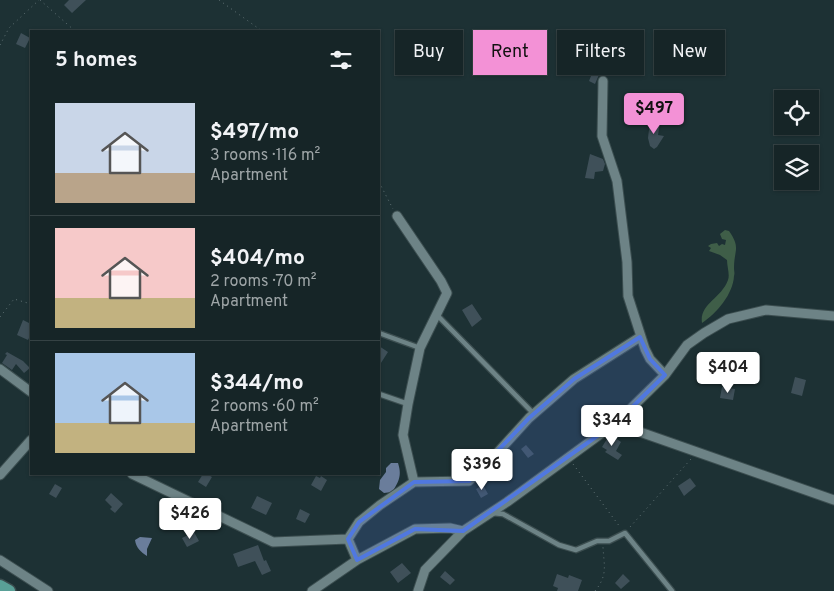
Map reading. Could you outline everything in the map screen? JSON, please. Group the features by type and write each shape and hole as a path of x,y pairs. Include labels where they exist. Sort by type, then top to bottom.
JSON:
{"main road":[{"path":"0,586 10,591"}],"street":[{"path":"603,81 602,136 617,181 628,262 628,296 640,337 650,359 665,375"},
{"path":"397,216 441,281 447,293 420,348 408,404 403,435 414,482"},
{"path":"418,591 424,570 463,531 617,422 665,375 687,345 728,319 766,310 834,316"},
{"path":"348,540 359,522 414,482 469,481 534,414 574,379 640,337"},
{"path":"0,369 30,391"},
{"path":"617,422 640,432 834,500"},
{"path":"0,475 30,441"},
{"path":"139,475 273,542 348,540"},
{"path":"312,591 357,560 415,529 450,528 463,531"},
{"path":"348,540 357,560"},
{"path":"0,560 48,591"}],"lane":[{"path":"437,315 534,414"},
{"path":"380,333 420,348"},
{"path":"380,394 408,404"},
{"path":"491,513 503,514 558,545 576,550 597,542 609,541 625,533 672,591"}],"path":[{"path":"0,45 9,28 39,0 74,30"},
{"path":"219,0 261,30"},
{"path":"380,184 397,216"},
{"path":"0,316 14,299 30,304"},
{"path":"568,457 625,533 698,451"},
{"path":"595,591 603,577 605,568 602,541"}],"highlighted area":[{"path":"640,337 650,359 665,375 617,422 463,531 415,529 357,560 348,539 359,522 414,482 469,481 529,418 574,379"}],"green space":[{"path":"725,230 729,231 736,245 733,283 723,302 702,323 702,316 707,306 725,287 729,278 727,260 709,251 711,248 708,246 717,243 719,246 725,245 726,240 722,239 720,234"}],"water":[{"path":"391,463 398,463 399,478 392,492 384,493 379,489 380,480"},
{"path":"140,537 152,538 147,549 147,556 136,545 135,540"}],"building":[{"path":"69,0 86,0 72,13 64,5"},
{"path":"21,33 30,38 25,48 16,44"},
{"path":"591,75 599,75 595,84 589,81"},
{"path":"650,121 660,122 658,135 664,136 654,149 650,146 648,138"},
{"path":"590,154 603,159 605,164 603,171 595,172 594,179 585,178"},
{"path":"472,304 482,319 472,327 462,310"},
{"path":"23,320 30,324 30,336 28,340 17,335"},
{"path":"380,347 388,352 380,364"},
{"path":"7,352 23,361 30,368 24,373 16,364 12,370 2,363"},
{"path":"795,377 806,380 802,396 791,393"},
{"path":"722,387 735,389 733,400 720,398"},
{"path":"610,434 621,442 616,451 622,455 618,460 605,452 607,450 602,447"},
{"path":"526,445 534,454 528,458 521,449"},
{"path":"202,475 212,477 206,487 198,482"},
{"path":"316,476 320,478 321,476 327,480 321,491 311,485"},
{"path":"690,478 696,486 684,496 678,486"},
{"path":"55,484 62,488 56,498 49,494"},
{"path":"483,485 488,494 481,498 476,489"},
{"path":"111,493 123,504 115,513 110,509 112,507 105,500"},
{"path":"257,496 272,503 266,515 251,508"},
{"path":"300,509 310,514 305,523 296,519"},
{"path":"194,532 199,541 187,547 182,538"},
{"path":"258,545 264,561 266,560 271,571 262,575 255,561 238,567 233,554"},
{"path":"402,563 411,573 398,583 390,572"},
{"path":"445,571 455,580 450,585 440,577"},
{"path":"557,574 568,578 569,575 582,580 578,591 557,591 558,588 553,586"},
{"path":"623,574 630,581 621,589 615,583"}]}
